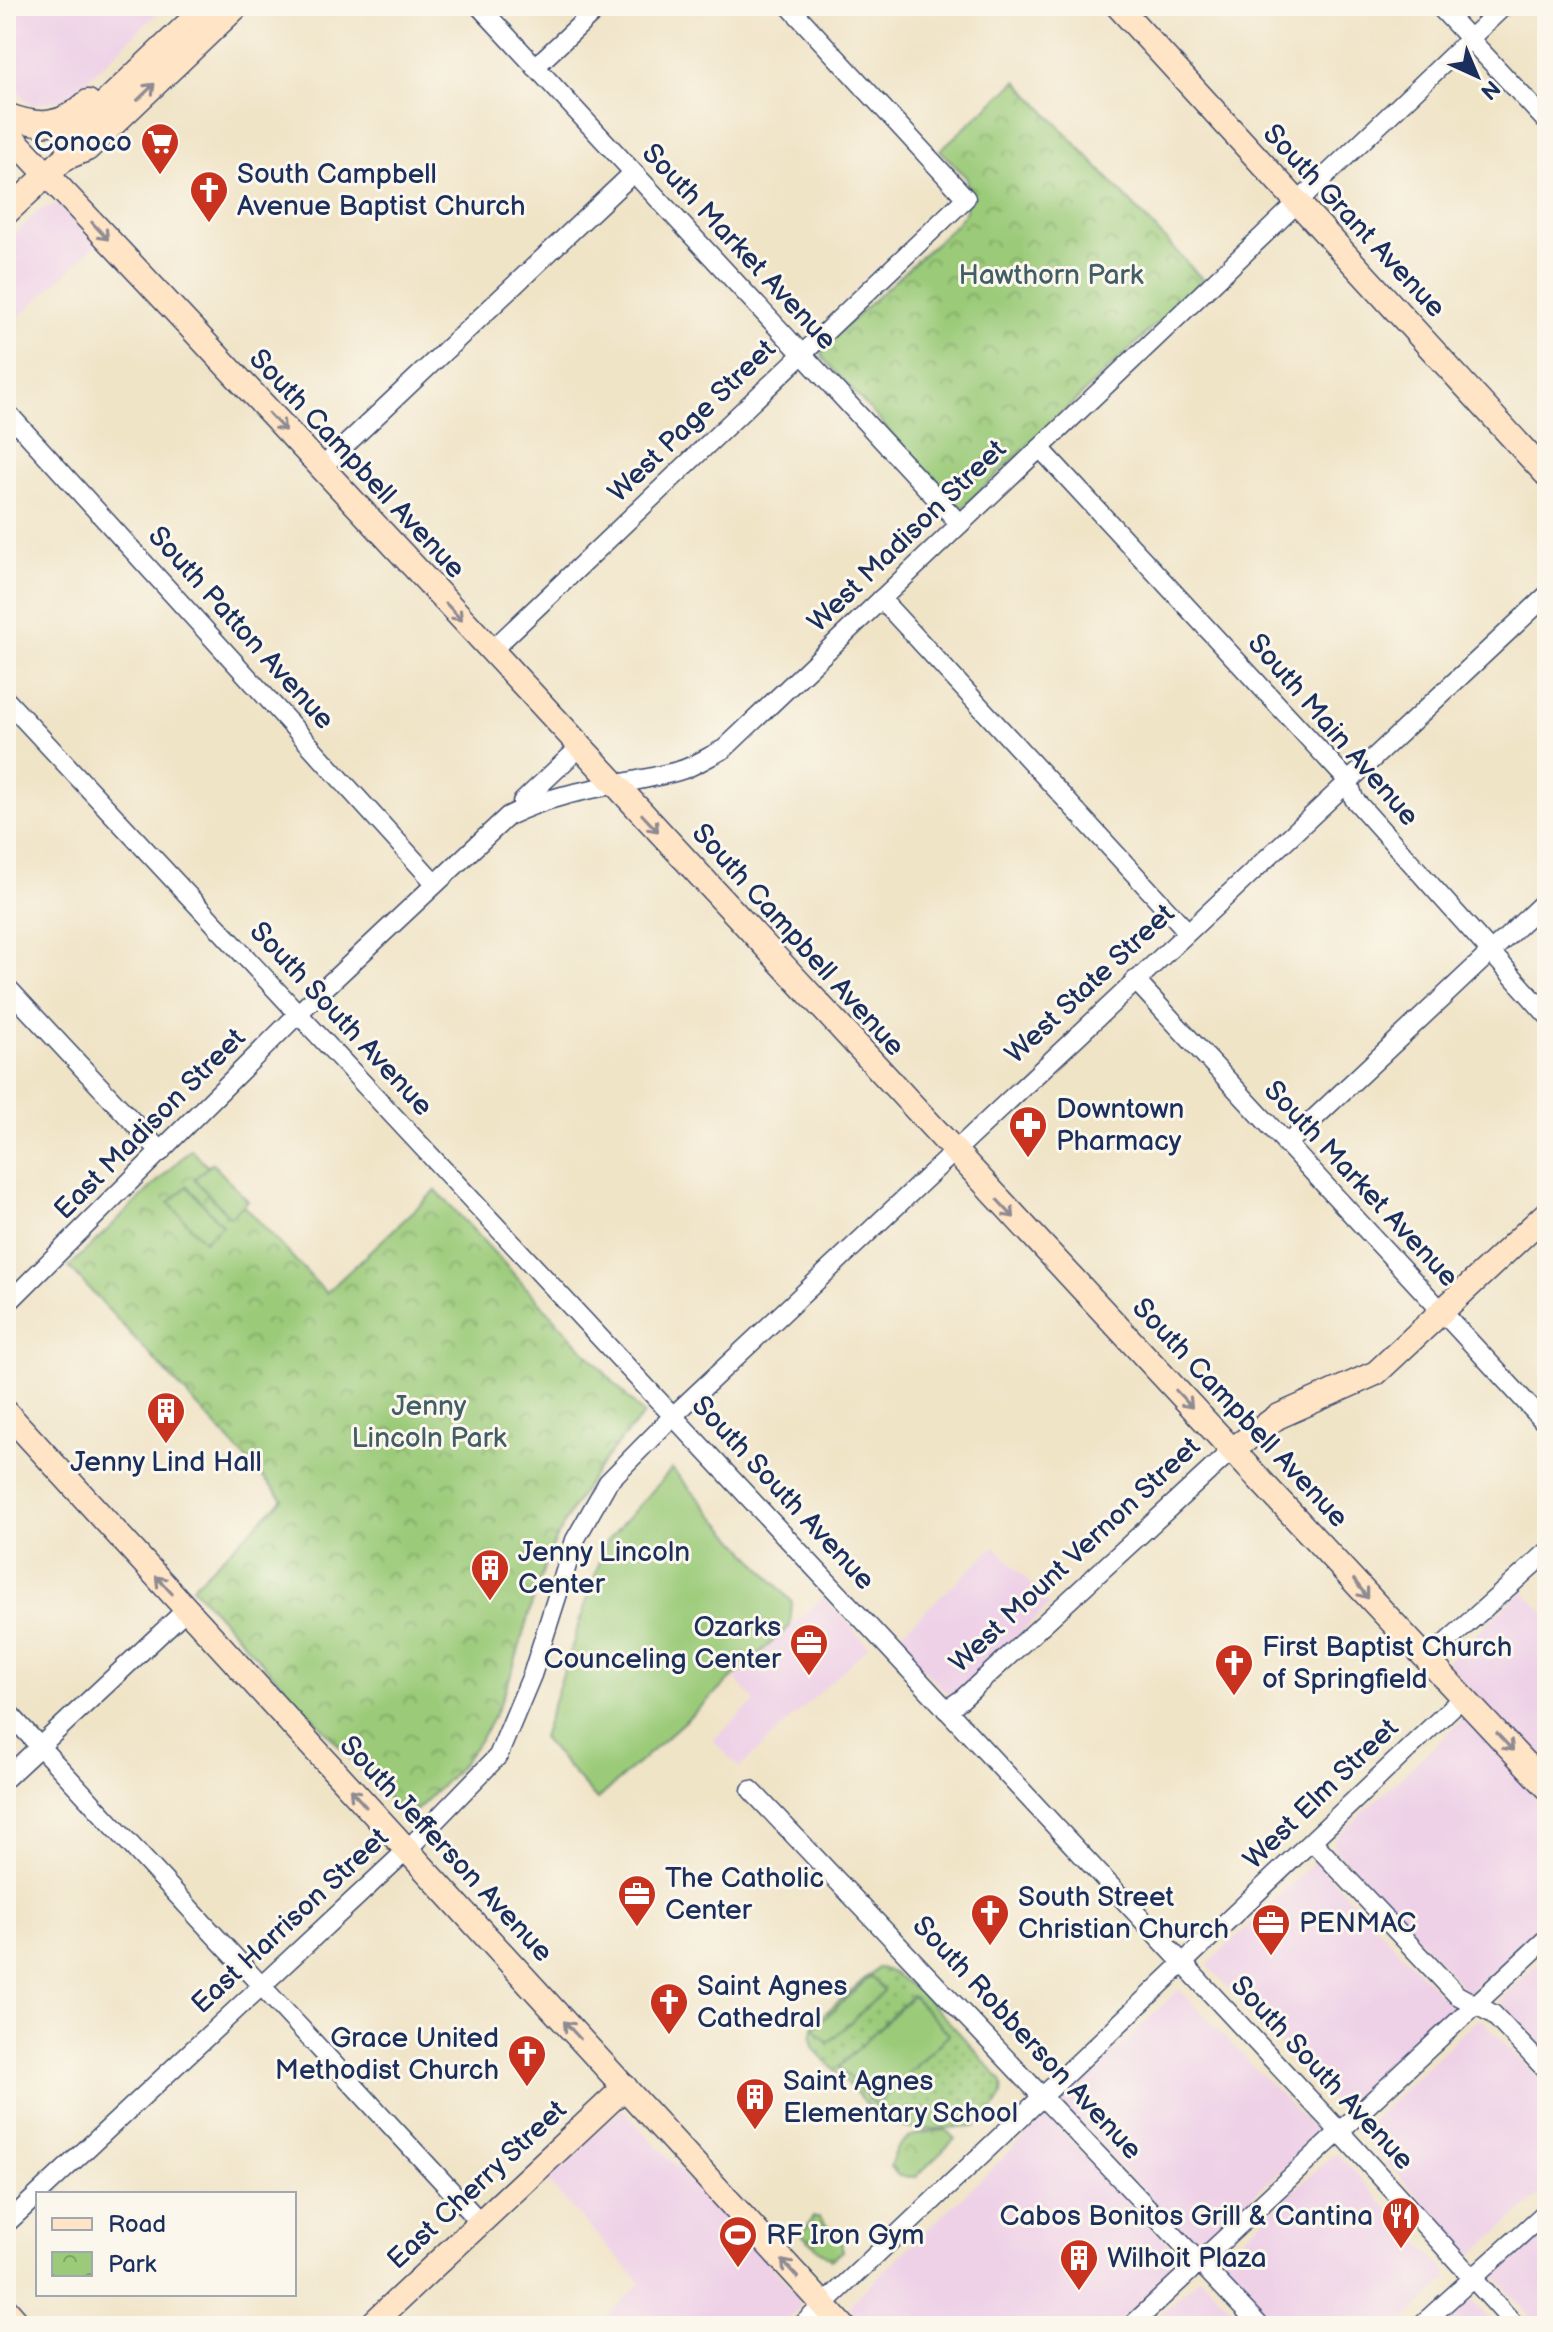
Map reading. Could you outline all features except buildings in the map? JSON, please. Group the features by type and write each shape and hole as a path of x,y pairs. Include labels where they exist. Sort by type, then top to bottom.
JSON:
{"main road":[{"path":"56,166 76,131 207,6"},
{"path":"6,213 56,166 87,149 237,6"},
{"name":"South Grant Avenue","path":"1118,6 1547,475"},
{"path":"6,115 29,124 52,126 74,115 119,75 139,69"},
{"name":"South Campbell Avenue","path":"6,131 56,166 320,469 615,784 953,1153 1547,1787"},
{"name":"West Mount Vernon Street","path":"1232,1450 1277,1417 1376,1373 1547,1213"},
{"name":"South Jefferson Avenue","path":"6,1412 843,2326"},
{"name":"East Cherry Street","path":"370,2326 625,2087"},
{"path":"6,2310 20,2326"}],"street":[{"name":"South Market Avenue","path":"479,6 960,524"},
{"path":"535,67 600,6"},
{"name":"West Page Street","path":"491,651 966,198 789,6"},
{"path":"1439,6 1547,122"},
{"name":"West Madison Street","path":"299,1016 508,816 541,800 681,770 724,749 1504,6"},
{"path":"320,469 632,174"},
{"name":"South Patton Avenue","path":"6,411 435,883"},
{"name":"South Main Avenue","path":"1040,448 1349,782 1354,799 1547,1015"},
{"name":"West State Street","path":"673,1416 1547,595"},
{"path":"881,599 1187,931"},
{"name":"South South Avenue","path":"6,700 1340,2132 1516,2326"},
{"path":"508,816 580,747"},
{"path":"1286,1145 1547,899"},
{"name":"South Market Avenue","path":"1135,980 1547,1425"},
{"path":"6,986 161,1152"},
{"name":"East Madison Street","path":"6,1305 299,1016"},
{"name":"East Harrison Street","path":"40,2192 406,1851 498,1756 532,1675 575,1540 608,1482 673,1416"},
{"name":"West Mount Vernon Street","path":"946,1710 962,1699 1232,1450"},
{"path":"1429,1658 1547,1552"},
{"path":"6,1778 187,1609"},
{"name":"West Elm Street","path":"801,2326 1463,1697"},
{"path":"6,1710 259,1987 481,2223"},
{"name":"South Robberson Avenue","path":"751,1790 1260,2326"},
{"path":"1312,1841 1457,1995 1493,2014 1547,2071"},
{"path":"1131,2326 1547,1938"},
{"name":"East Harrison Street","path":"6,2224 36,2196"},
{"path":"1420,2326 1547,2211"}],"shaded area":[{"path":"6,6 165,6 68,98 31,105 6,78"},
{"path":"57,204 98,243 6,330 6,242 40,210"},
{"path":"995,1546 1050,1605 957,1692 946,1693 896,1638"},
{"path":"1523,1590 1547,1616 1547,1774 1446,1662"},
{"path":"823,1597 869,1646 739,1768 713,1740 755,1701 735,1679"},
{"path":"1464,1718 1479,1725 1479,1732 1547,1805 1547,1921 1468,1993 1333,1846 1335,1839"},
{"path":"1315,1861 1453,2008 1342,2112 1207,1965"},
{"path":"1547,1953 1547,2053 1500,2001"},
{"path":"1179,1989 1316,2132 1311,2143 1195,2247 1061,2104"},
{"path":"1481,2019 1547,2087 1547,2189 1472,2255 1362,2136 1361,2130 1474,2022"},
{"path":"622,2109 798,2295 799,2308 781,2326 597,2326 641,2283 545,2179"},
{"path":"1047,2116 1185,2260 1184,2265 1113,2326 863,2326 850,2311 851,2302"},
{"path":"1338,2154 1447,2272 1448,2278 1399,2326 1270,2326 1216,2263 1331,2156"},
{"path":"1547,2228 1547,2326 1537,2326 1495,2276"},
{"path":"1199,2278 1250,2326 1147,2326"},
{"path":"1471,2299 1497,2326 1440,2326 1465,2302"}],"green space":[{"name":"Hawthorn Park","path":"1017,81 1203,280 963,507 958,507 822,357 823,347 955,225 966,211 967,178 940,150"},
{"name":"Jenny Lincoln Park","path":"191,1149 326,1293 436,1190 644,1415 594,1475 555,1541 536,1590 511,1675 482,1737 463,1762 407,1819 192,1587 283,1499 69,1267"},
{"path":"212,1163 248,1201 230,1217 194,1179"},
{"path":"187,1186 222,1225 204,1241 169,1203"},
{"path":"672,1469 792,1602 790,1626 597,1800 542,1738 606,1542"},
{"path":"877,1968 890,1972 924,1997 1001,2080 1000,2100 975,2126 926,2130 891,2124 880,2118 814,2049 811,2038 814,2023"},
{"path":"871,1976 884,1991 828,2043 814,2028"},
{"path":"912,1996 949,2034 876,2105 839,2067"},
{"path":"946,2130 955,2139 916,2177 899,2176 890,2167 898,2147 910,2137"},
{"path":"813,2217 819,2217 842,2243 842,2251 831,2260 802,2235"}],"place":[{"name":"Conoco","path":"160,176"},
{"name":"South Campbell Avenue Baptist Church","path":"209,224"},
{"name":"Downtown Pharmacy","path":"1028,1159"},
{"name":"Jenny Lind Hall","path":"166,1445"},
{"name":"Jenny Lincoln Center","path":"490,1602"},
{"name":"Ozarks Counceling Center","path":"809,1677"},
{"name":"First Baptist Church of Springfield","path":"1234,1697"},
{"name":"The Catholic Center","path":"637,1928"},
{"name":"South Street Christian Church","path":"990,1947"},
{"name":"PENMAC","path":"1271,1957"},
{"name":"Saint Agnes Cathedral","path":"669,2036"},
{"name":"Grace United Methodist Church","path":"527,2088"},
{"name":"Saint Agnes Elementary School","path":"755,2131"},
{"name":"Cabos Bonitos Grill & Cantina","path":"1401,2250"},
{"name":"RF Iron Gym","path":"738,2269"},
{"name":"Wilhoit Plaza","path":"1079,2292"}]}
